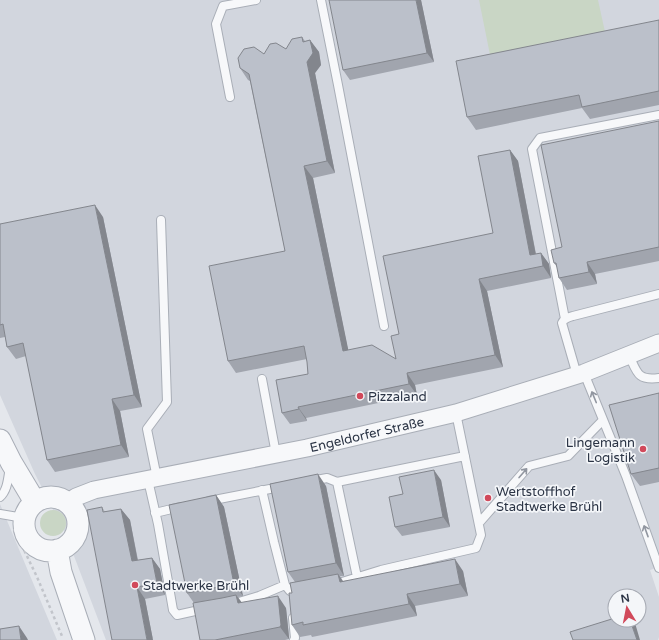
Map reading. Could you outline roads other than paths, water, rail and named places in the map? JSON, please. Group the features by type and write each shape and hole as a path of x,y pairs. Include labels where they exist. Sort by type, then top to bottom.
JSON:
{"street":[{"name":"Engeldorfer Straße","path":"69,503 76,497 94,490 276,454 456,413 580,374 659,343"},
{"path":"0,440 11,462 35,502"},
{"path":"48,496 56,497 69,503 75,511 78,520 78,530 74,539 67,546 57,550 47,551 30,541 25,532 10,517 26,514 29,507 41,498 48,496"},
{"path":"57,550 61,572 84,640"}],"lane":[{"path":"230,98 216,24 223,6 256,0"},
{"path":"321,0 384,326"},
{"path":"659,115 540,138 532,149 565,319 562,323 580,374 603,420 626,476 659,568"},
{"path":"161,220 166,402 147,429 155,512 173,610 177,615 194,610 209,608"},
{"path":"565,319 659,294"},
{"path":"629,355 636,371 641,377 648,379 659,378"},
{"path":"262,379 276,454"},
{"path":"327,585 381,570 476,548 481,535 456,413"},
{"path":"479,523 529,466 568,456 603,420"},
{"path":"305,482 327,478 337,482 465,456"},
{"path":"0,497 6,488 11,462"},
{"path":"337,482 357,577"},
{"path":"201,503 291,485"},
{"path":"262,490 274,542 289,595 295,638 294,640"},
{"path":"155,512 186,506"},
{"path":"224,606 259,596 289,595 312,588"}],"place":[{"name":"Pizzaland","path":"360,396"},
{"name":"Lingemann Logistik","path":"643,449"},
{"name":"Wertstoffhof Stadtwerke Brühl","path":"488,498"},
{"name":"Stadtwerke Brühl","path":"135,585"}]}
